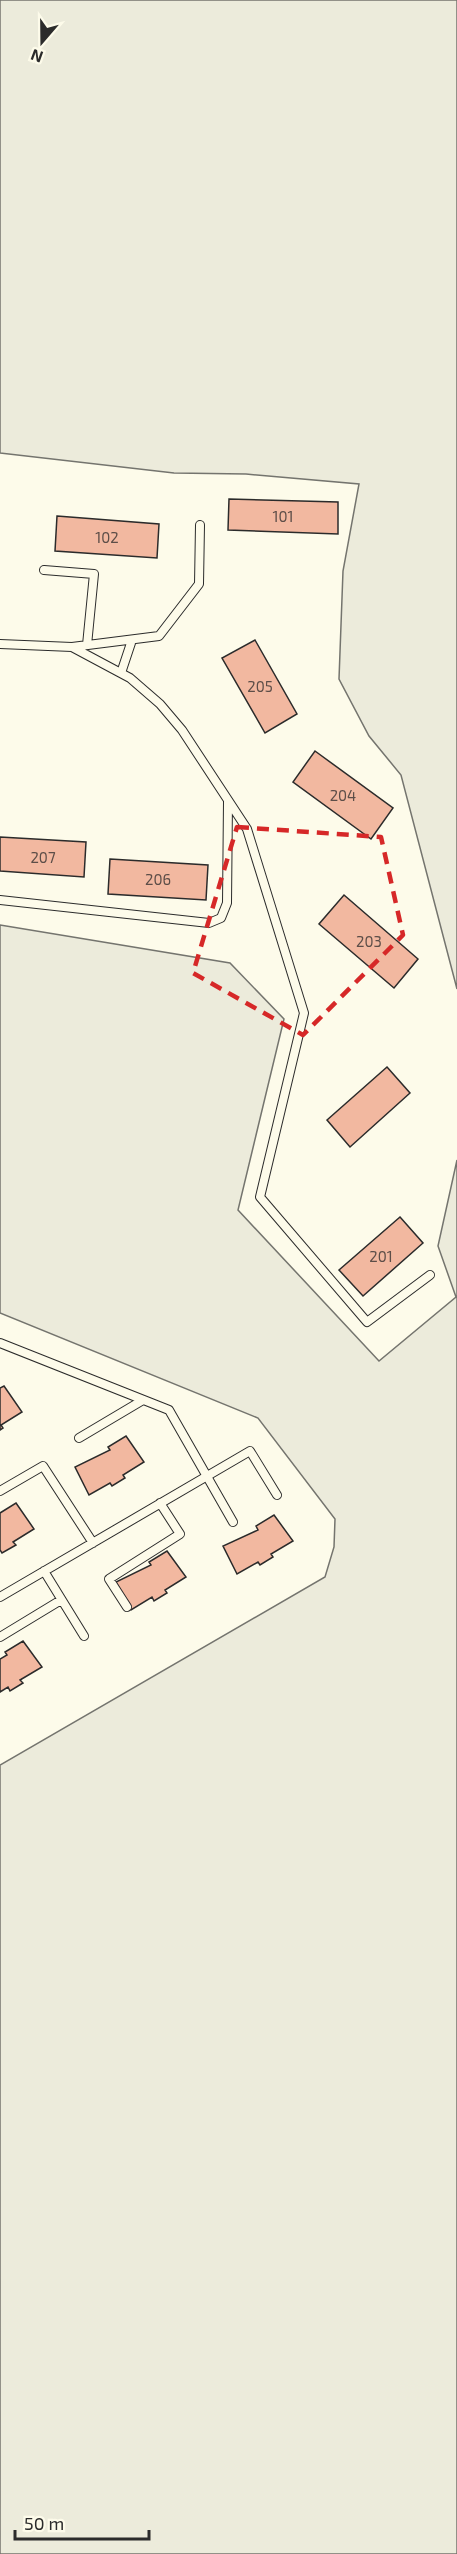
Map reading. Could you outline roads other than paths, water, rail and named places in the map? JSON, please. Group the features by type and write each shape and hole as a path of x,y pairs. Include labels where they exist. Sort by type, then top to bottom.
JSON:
{"lane":[{"path":"0,644 72,647 159,636 199,584 200,525"},
{"path":"44,570 94,574 87,645"},
{"path":"121,673 132,640"},
{"path":"72,647 121,673 160,704 228,799 247,829 257,857 304,1013 260,1197 367,1322 430,1275"},
{"path":"0,900 209,923 221,918 227,903 228,799"},
{"path":"0,1343 169,1410 233,1522"},
{"path":"79,1438 143,1400"},
{"path":"0,1597 250,1451 277,1495"},
{"path":"0,1491 43,1466 93,1543"},
{"path":"127,1607 109,1579 180,1534 160,1503"},
{"path":"44,1571 84,1636"},
{"path":"0,1637 61,1600"}]}
